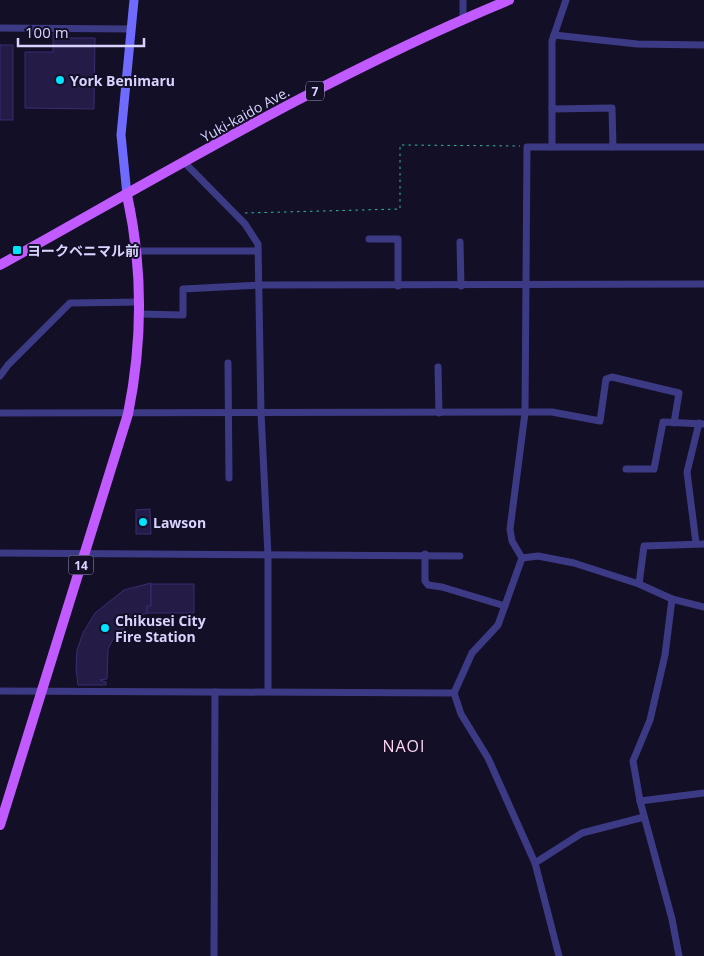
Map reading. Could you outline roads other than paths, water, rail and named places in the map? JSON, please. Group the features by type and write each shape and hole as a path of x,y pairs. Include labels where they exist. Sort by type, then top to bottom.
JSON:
{"main road":[{"path":"128,194 121,135 134,0"},
{"name":"Yuki-kaido Ave.","path":"0,265 290,104 463,19 509,0"},
{"name":"14","path":"0,825 128,414 137,362 140,302 137,251 128,194"}],"street":[{"path":"463,0 463,19"},
{"path":"552,147 552,41 566,0"},
{"path":"0,28 131,29"},
{"path":"554,35 637,44 704,44"},
{"path":"552,109 612,108 613,147"},
{"path":"559,956 535,863 488,758 461,714 454,693 472,653 498,625 522,558 512,541 510,529 525,413 527,146 704,147"},
{"path":"185,163 234,214 258,244 261,414 268,554 268,691"},
{"path":"369,239 398,239 398,286"},
{"path":"460,242 460,286"},
{"path":"137,251 258,251"},
{"path":"140,314 183,315 183,289 260,286 704,284"},
{"path":"0,376 8,365 70,303 140,302"},
{"path":"228,363 229,478"},
{"path":"438,367 439,413"},
{"path":"0,413 552,412 600,421 606,379 612,377 679,393 674,423"},
{"path":"626,469 654,469 663,422 702,423 687,472 700,544 644,546 639,584"},
{"path":"0,554 425,554 460,556"},
{"path":"425,554 425,581 428,585 442,587 505,606"},
{"path":"522,558 538,556 574,563 639,584 672,599 704,607"},
{"path":"672,599 665,655 650,720 633,761 640,801 672,919 679,956"},
{"path":"0,691 454,693"},
{"path":"214,956 215,692"},
{"path":"640,801 704,793"},
{"path":"535,863 582,833 644,817"}],"place":[{"name":"York Benimaru","path":"60,80"},
{"name":"ヨークベニマル前","path":"17,250"},
{"name":"Lawson","path":"143,522"},
{"name":"Chikusei City Fire Station","path":"105,628"}],"district":[{"name":"NAOI","path":"404,746"}]}
